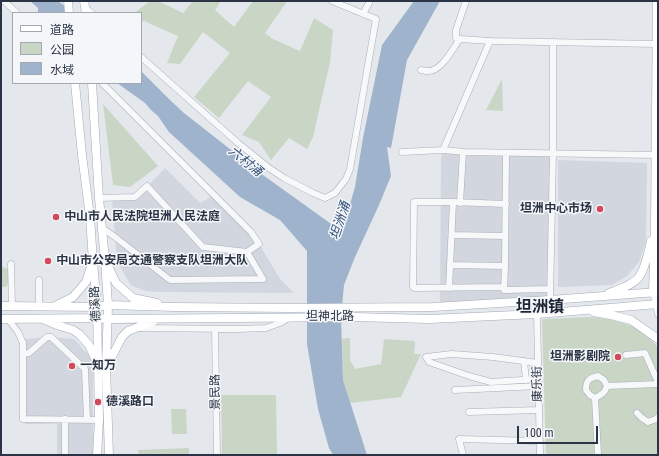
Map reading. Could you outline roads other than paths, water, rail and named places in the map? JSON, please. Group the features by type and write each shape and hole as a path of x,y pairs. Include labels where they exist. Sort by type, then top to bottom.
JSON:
{"main road":[{"path":"655,292 657,1"},
{"name":"德溪路","path":"75,84 90,217 109,455"},
{"name":"德溪路","path":"92,84 99,198 108,305 102,369 97,455"},
{"path":"602,296 627,286 638,278 646,260 655,225"},
{"path":"105,260 116,284 133,298 175,307"},
{"path":"54,306 73,297 86,282 93,262"},
{"name":"坦神北路","path":"97,306 290,308 433,307 655,292"},
{"name":"坦神北路","path":"5,319 355,317 429,319 537,314 657,304"},
{"path":"1,306 97,306"},
{"path":"582,310 631,320 658,339"},
{"path":"41,318 80,334 89,345 102,369 122,337 128,331 159,319"}],"street":[{"path":"4,1 16,12"},
{"path":"142,58 238,143 269,168 284,178 325,198 335,193 346,179 350,169 376,19 332,1"},
{"path":"364,14 370,1"},
{"path":"466,1 456,30 456,38 460,39 490,41 657,44"},
{"path":"421,70 428,72 441,66 460,39"},
{"path":"443,150 490,41"},
{"path":"550,300 553,153 553,42"},
{"path":"99,198 135,197 147,186 203,247 247,252 259,244 251,232 103,84"},
{"path":"402,152 443,150 463,152 656,155"},
{"path":"460,203 463,152"},
{"path":"504,287 506,153"},
{"path":"506,204 414,202 413,287 504,287 504,290 550,289"},
{"path":"449,288 453,202"},
{"path":"102,228 170,280 263,279 247,252"},
{"path":"452,234 505,236"},
{"path":"11,264 12,306"},
{"path":"450,264 505,266"},
{"path":"38,280 39,306"},
{"path":"655,292 658,314"},
{"name":"康乐街","path":"537,314 540,455"},
{"path":"135,328 266,328 280,323 289,317"},
{"path":"5,319 18,332 23,343 23,418 99,420"},
{"name":"景民路","path":"215,329 217,455"},
{"path":"23,354 29,353 47,337 51,337 85,368 87,420"},
{"path":"607,386 658,383 645,353 626,355"},
{"path":"538,363 493,357 452,354 426,357 429,362 491,382 538,379"},
{"path":"524,361 526,380"},
{"path":"595,398 586,390 586,384 590,378 598,376 604,380 607,386"},
{"path":"455,390 538,386"},
{"path":"595,398 605,391 607,386"},
{"path":"595,398 598,455"},
{"path":"469,412 539,410"},
{"path":"637,413 648,422 658,417"},
{"path":"65,419 65,455"},
{"path":"463,455 459,439 540,441"}],"water":[{"path":"30,1 58,1 73,12 38,12 38,8"},
{"name":"六村涌","path":"414,1 440,1 407,60 391,148 387,147 391,176 344,285 341,317 343,380 367,455 333,455 329,448 318,409 307,344 307,251 280,220 240,197 169,132 158,116 145,103 118,84 142,84 142,72 184,113 263,175 334,226 344,225 355,187 363,138 382,45"}],"place":[{"name":"坦洲中心市场","path":"600,209"},
{"name":"中山市人民法院坦洲人民法庭","path":"56,217"},
{"name":"中山市公安局交通警察支队坦洲大队","path":"48,261"},
{"name":"坦洲影剧院","path":"618,357"},
{"name":"一知万","path":"72,366"},
{"name":"德溪路口","path":"98,402"}],"district":[{"name":"坦洲镇","path":"540,308"}],"water label":[{"name":"坦洲涌","path":"341,221"}]}
